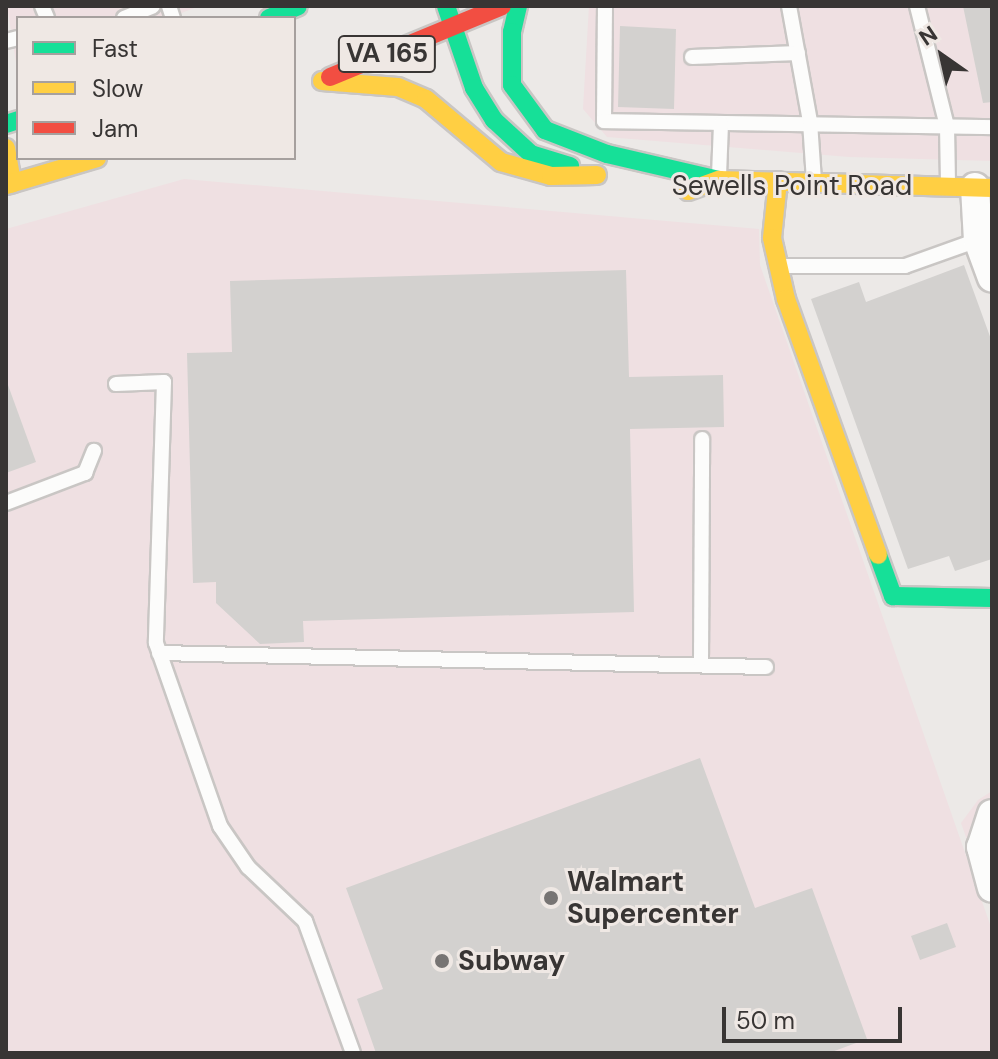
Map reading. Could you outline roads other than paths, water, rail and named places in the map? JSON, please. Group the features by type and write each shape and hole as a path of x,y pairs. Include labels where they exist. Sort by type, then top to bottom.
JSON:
{"main road":[{"path":"274,16 296,6"},
{"path":"446,6 453,27"},
{"name":"VA 165","path":"453,27 474,88 494,120 531,154 604,176 551,176 501,162 426,99 398,87 315,83 502,6"},
{"path":"518,6 509,71 519,97 545,130 607,154 719,180"},
{"path":"6,148 9,184 90,160"},
{"name":"Sewells Point Road","path":"639,182 694,192 719,180 972,187"},
{"path":"778,181 772,238 778,266 893,596 992,598"}],"street":[{"path":"972,187 978,240 991,271"},
{"path":"992,814 981,847 992,888"}],"lane":[{"path":"129,16 153,6"},
{"path":"605,6 604,121 992,127"},
{"path":"789,6 810,122 814,183"},
{"path":"917,6 947,126 972,187"},
{"path":"692,57 798,53"},
{"path":"719,180 721,124"},
{"path":"778,266 905,266 978,240"},
{"path":"116,384 164,382 159,653 220,826 248,867 305,921 353,1053"},
{"path":"701,662 702,439"},
{"path":"6,503 85,473 94,451"},
{"path":"159,653 315,660 701,662 766,667"}],"place":[{"name":"Walmart Supercenter","path":"551,898"},
{"name":"Subway","path":"442,961"}]}
